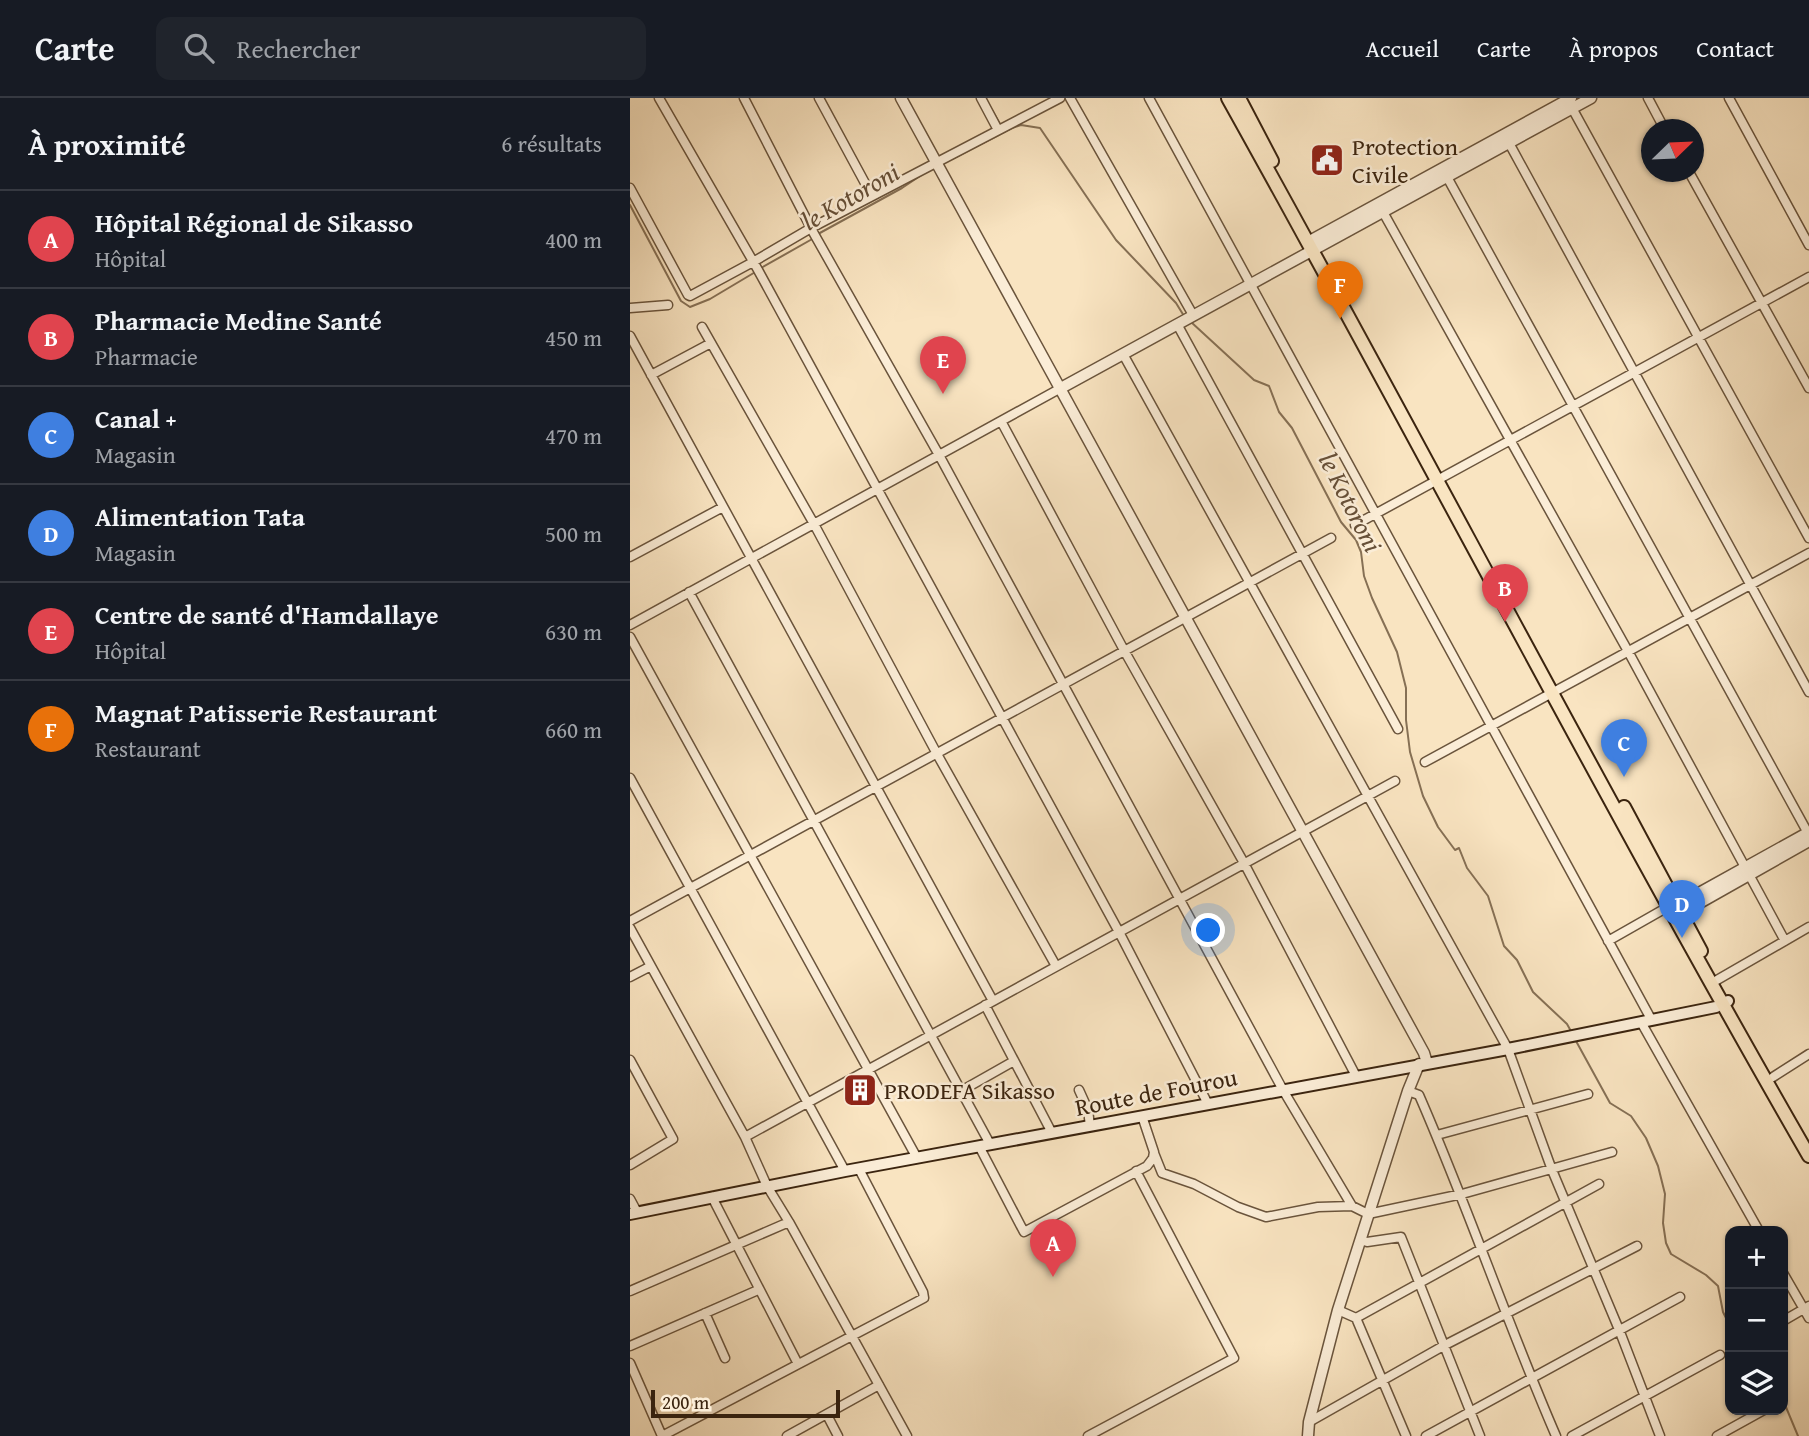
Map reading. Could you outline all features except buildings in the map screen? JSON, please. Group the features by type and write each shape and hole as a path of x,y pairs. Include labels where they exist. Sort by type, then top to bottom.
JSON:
{"highway":[{"path":"1228,98 1314,244"},
{"path":"1239,98 1314,244 1809,1156"},
{"path":"1675,907 1717,980 1725,1003 1773,1077 1809,1140"}],"main road":[{"name":"Route de Fourou","path":"634,1213 845,1171 1508,1049 1725,1003"}],"street":[{"path":"659,98 753,262 1003,719 1208,1104"},
{"path":"744,98 814,233 939,455 1283,1090 1352,1206"},
{"path":"819,98 872,196"},
{"path":"901,98 1424,1053 1423,1064 1408,1091 1338,1310 1309,1422 1308,1436"},
{"path":"981,98 998,130"},
{"path":"630,188 688,295 693,295 814,233 872,196 937,165 1060,98"},
{"path":"1070,98 1193,315"},
{"path":"1149,98 1608,941 1646,1020 1756,1226"},
{"path":"630,625 1250,285 1314,244 1572,103 1591,98"},
{"path":"1648,98 1659,119"},
{"path":"1729,98 1809,245"},
{"path":"1314,244 1383,212 1509,143 1572,103"},
{"path":"1572,103 1809,538"},
{"path":"1509,143 1809,692"},
{"path":"1447,177 1809,835 1696,905 1675,907 1608,941"},
{"path":"1695,182 1809,388"},
{"path":"1383,212 1629,653 1784,941"},
{"path":"1355,525 1809,276"},
{"path":"630,308 668,305"},
{"path":"1179,323 1301,554 1398,729"},
{"path":"702,327 814,524 937,754 1056,966"},
{"path":"630,335 875,786 989,1003 1014,1061 1052,1133"},
{"path":"651,375 711,343"},
{"path":"1123,354 1508,1049 1552,1170 1660,1436"},
{"path":"1001,421 1125,652 1244,863 1356,1076"},
{"path":"630,557 723,507"},
{"path":"630,921 1331,538"},
{"path":"1425,762 1809,553"},
{"path":"689,592 961,1091 1024,1232 1147,1166 1154,1153"},
{"path":"630,637 917,1158"},
{"path":"630,778 845,1171"},
{"path":"745,1137 1395,781"},
{"path":"1717,980 1809,927"},
{"path":"630,928 745,1137 767,1186 907,1436"},
{"path":"630,977 651,966"},
{"path":"1773,1077 1809,1054"},
{"path":"630,1060 673,1139 630,1166"},
{"path":"961,1091 1014,1061"},
{"path":"1079,1090 1088,1110 1090,1126"},
{"path":"1408,1091 1419,1095 1437,1135 1556,1436"},
{"path":"1437,1135 1588,1094"},
{"path":"1142,1116 1162,1173 1194,1184 1238,1207 1266,1217 1318,1208 1352,1206 1368,1213 1462,1194 1612,1152"},
{"path":"630,1363 662,1436 924,1298 859,1169"},
{"path":"1088,1436 1234,1358 1136,1171"},
{"path":"1356,1318 1599,1184"},
{"path":"712,1197 798,1364"},
{"path":"630,1199 634,1213"},
{"path":"630,1291 789,1222"},
{"path":"1360,1240 1367,1242 1401,1237 1480,1436"},
{"path":"1309,1422 1445,1345 1637,1246"},
{"path":"1788,1280 1806,1307 1809,1318"},
{"path":"630,1346 758,1290"},
{"path":"1426,1436 1680,1297"},
{"path":"1788,1318 1806,1307"},
{"path":"1338,1310 1356,1318 1406,1436"},
{"path":"705,1313 725,1358"},
{"path":"1572,1436 1720,1355"},
{"path":"787,1436 879,1385"},
{"path":"827,1415 838,1436"},
{"path":"1717,1436 1755,1415"}],"waterway":[{"path":"992,110 1000,124"},
{"name":"le Kotoroni","path":"952,159 1012,128 1021,125 1040,128 1116,240 1176,303 1184,316"},
{"name":"le Kotoroni","path":"818,234 926,172"},
{"path":"630,205 681,301 690,307 710,299 757,271"},
{"name":"le Kotoroni","path":"761,268 814,238"},
{"name":"le Kotoroni","path":"1191,322 1254,380 1269,386 1279,412 1292,428 1341,522 1356,540 1372,598 1397,652 1406,688 1410,752 1423,796 1438,827 1455,850 1459,848 1467,868 1488,896 1504,946 1517,960 1533,992 1567,1024 1572,1033"},
{"name":"le Kotoroni","path":"1576,1041 1610,1103 1631,1116 1646,1138 1658,1166 1665,1194 1663,1223 1671,1254 1706,1275 1718,1286 1725,1316"},
{"name":"le Kotoroni","path":"1788,1412 1798,1436"}],"place":[{"name":"Protection Civile","path":"1327,160"},
{"name":"Magnat Patisserie Restaurant","path":"1340,319"},
{"name":"Centre de santé d'Hamdallaye","path":"943,394"},
{"name":"Pharmacie Medine Santé","path":"1505,622"},
{"name":"Canal +","path":"1624,777"},
{"name":"Alimentation Tata","path":"1682,938"},
{"name":"PRODEFA Sikasso","path":"860,1090"},
{"name":"Hôpital Régional de Sikasso","path":"1053,1277"}]}
